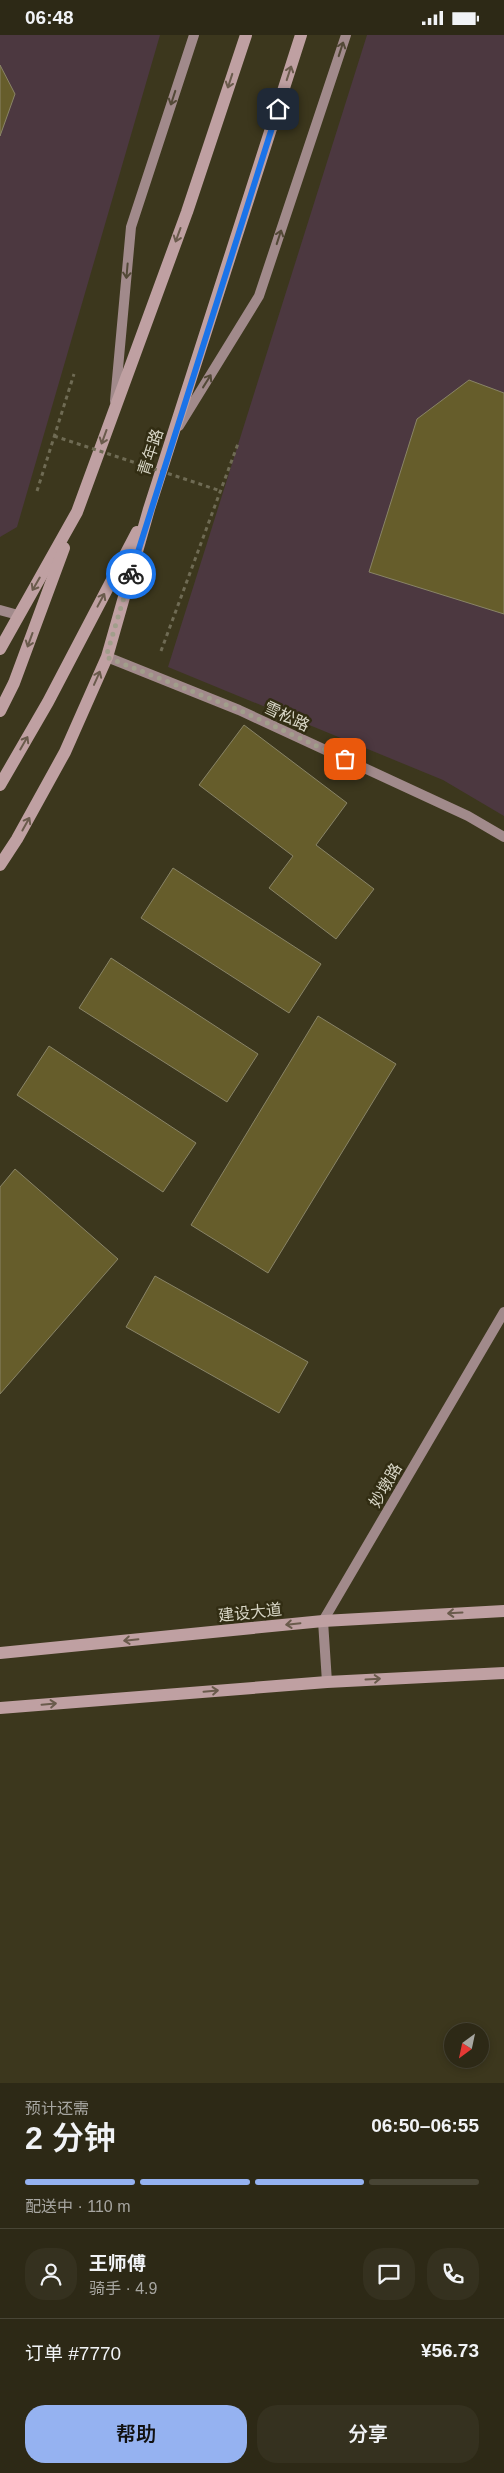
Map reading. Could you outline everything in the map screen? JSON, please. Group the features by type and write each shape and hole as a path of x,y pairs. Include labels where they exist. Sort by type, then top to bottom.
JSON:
{"main road":[{"path":"0,711 14,683 187,212 246,35"},
{"name":"青年路","path":"0,865 17,839 65,752 106,657 149,509 301,35"},
{"path":"0,785 48,702 149,509"},
{"path":"0,649 77,512"},
{"name":"建设大道","path":"0,1653 323,1621 504,1611"},
{"path":"0,1708 326,1682 504,1673"}],"street":[{"path":"114,410 131,227 194,35"},
{"path":"172,438 259,296 346,35"},
{"path":"0,610 18,615"},
{"name":"雪松路","path":"106,657 239,710 468,817 504,837"},
{"name":"妙墩路","path":"323,1621 504,1312"},
{"path":"323,1621 326,1682"}],"path":[{"path":"37,491 74,374"},
{"path":"54,436 221,491"},
{"path":"161,651 239,441"}],"shaded area":[{"path":"0,35 160,35 17,527 0,537"},
{"path":"367,35 504,35 504,816 443,780 168,667"}],"building":[{"path":"0,65 15,94 0,136"},
{"path":"469,380 504,393 504,614 369,572 417,419"},
{"path":"244,725 347,803 316,845 374,889 336,939 269,888 293,856 199,785"},
{"path":"173,868 321,964 289,1013 141,918"},
{"path":"111,958 258,1054 227,1102 79,1008"},
{"path":"318,1016 396,1064 268,1273 191,1225"},
{"path":"49,1046 196,1143 163,1192 17,1095"},
{"path":"15,1169 118,1259 0,1394 0,1187"},
{"path":"155,1276 308,1362 279,1413 126,1327"}],"way so far":[{"path":"131,574 106,657 239,710 345,759"}],"route":[{"path":"131,574 149,509 278,109"}]}
